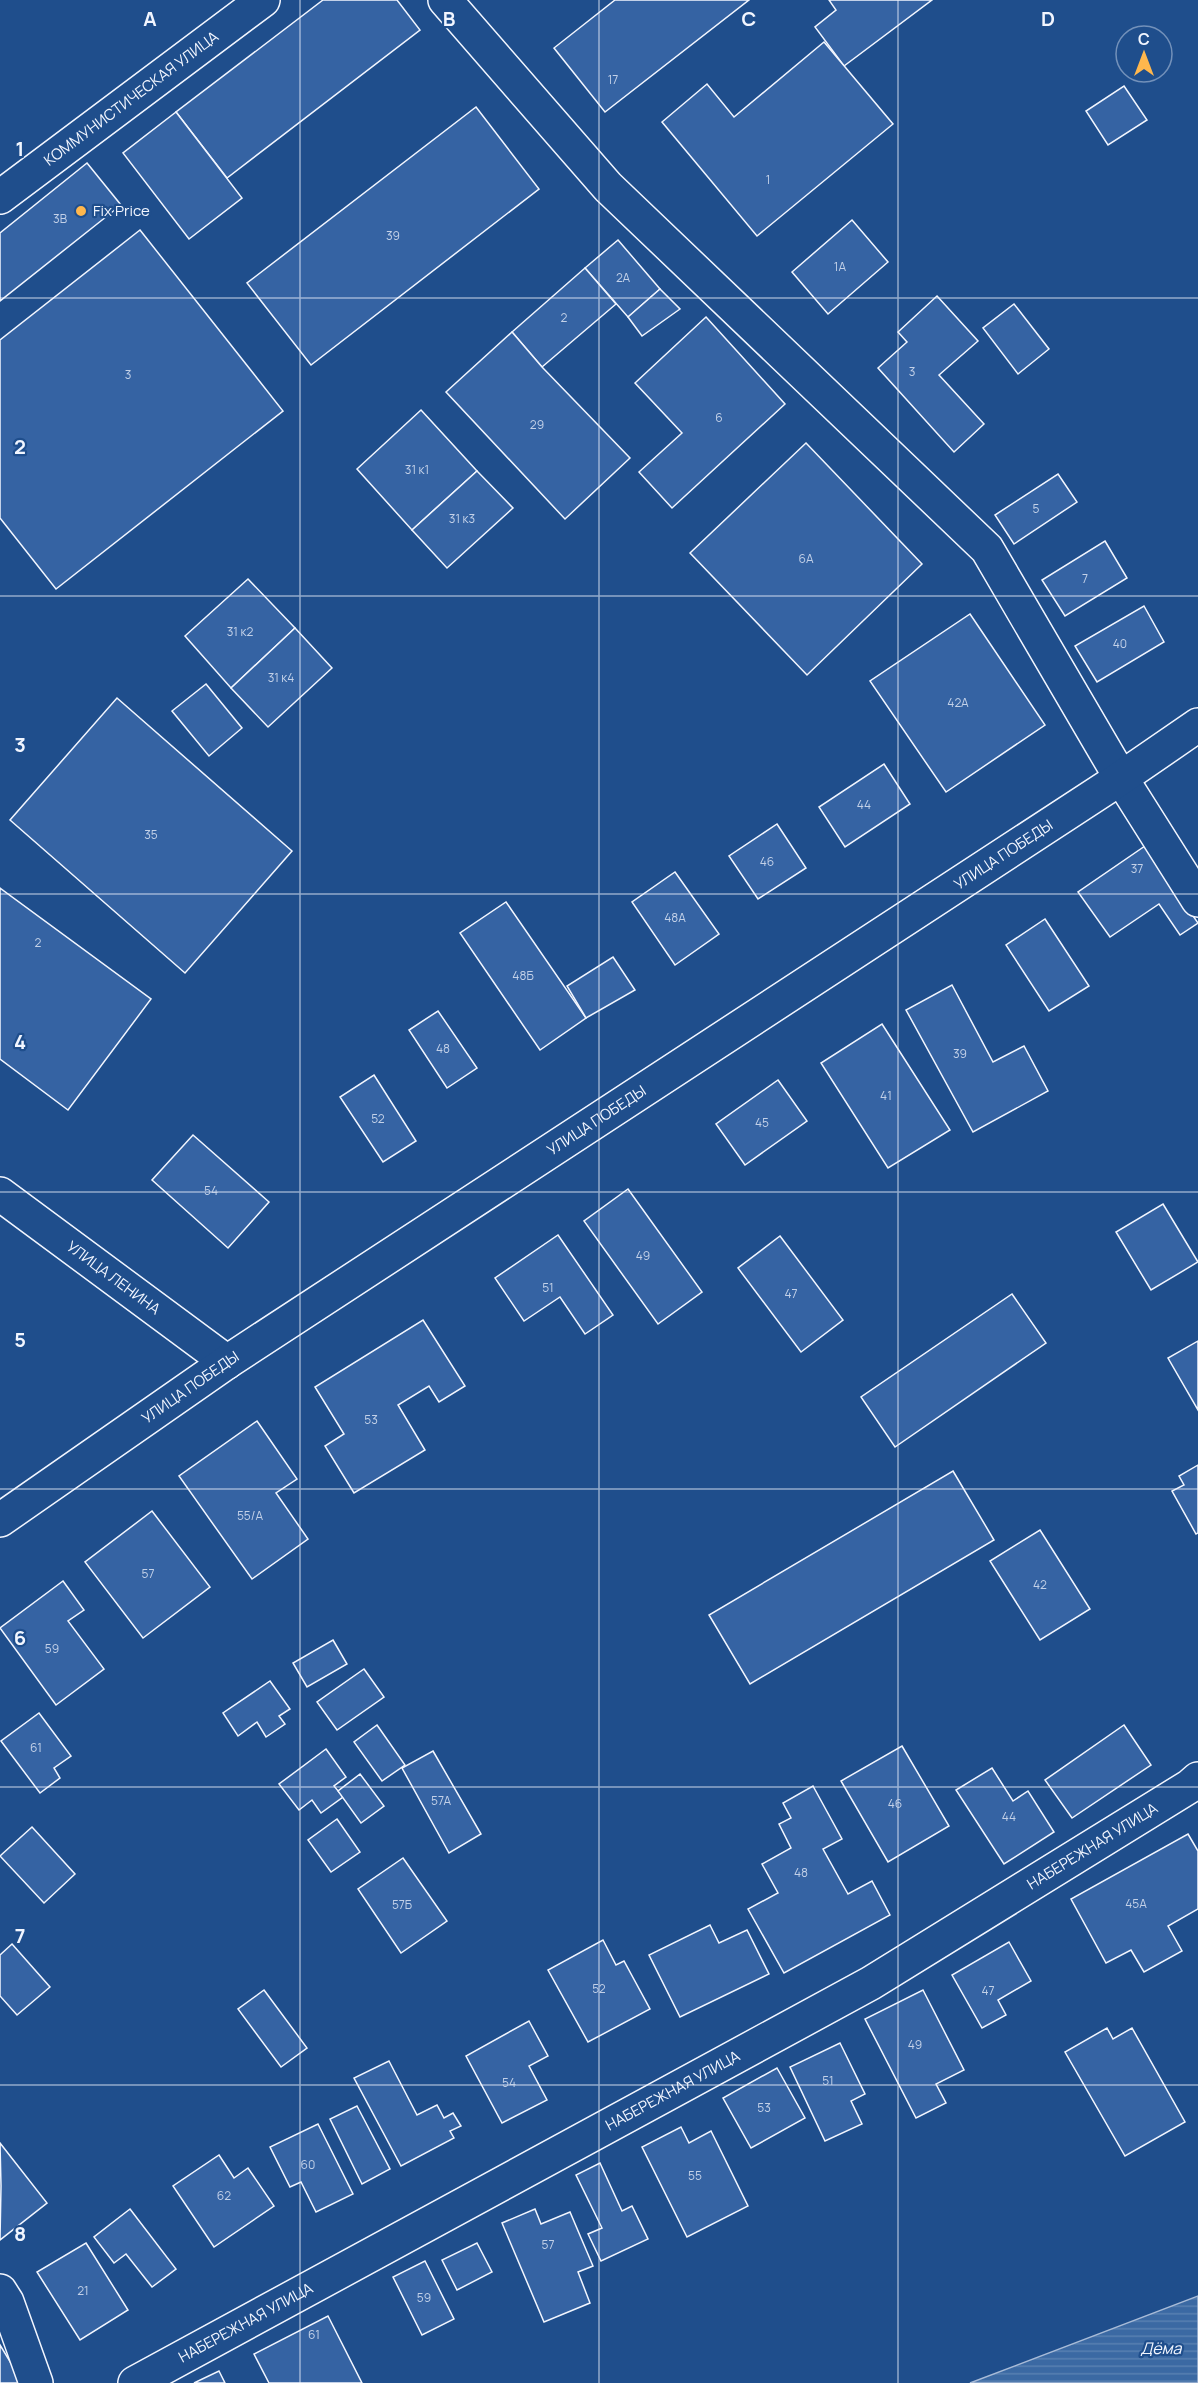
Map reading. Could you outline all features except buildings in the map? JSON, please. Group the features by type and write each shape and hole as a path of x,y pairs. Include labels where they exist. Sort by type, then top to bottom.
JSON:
{"street":[{"name":"КОММУНИСТИЧЕСКАЯ УЛИЦА","path":"0,197 262,0"},
{"path":"445,0 608,187 987,549 1121,778 1198,900"},
{"name":"УЛИЦА ПОБЕДЫ","path":"0,1520 227,1362 1121,778 1198,725"},
{"name":"УЛИЦА ЛЕНИНА","path":"0,1194 227,1362"},
{"name":"НАБЕРЕЖНАЯ УЛИЦА","path":"135,2383 871,1983 1195,1786"},
{"path":"0,2291 7,2302 36,2383"}],"water":[{"name":"Дёма","path":"1198,2296 1198,2383 970,2383"}],"place":[{"name":"Fix Price","path":"81,211"}]}
